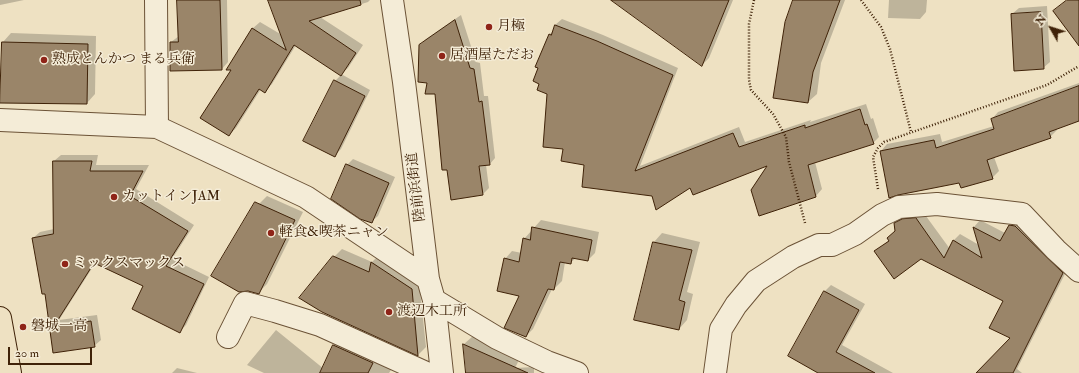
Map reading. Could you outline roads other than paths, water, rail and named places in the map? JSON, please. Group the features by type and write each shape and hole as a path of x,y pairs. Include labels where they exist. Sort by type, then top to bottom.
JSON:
{"main road":[{"path":"0,318 10,373"}],"street":[{"path":"156,0 156,127"},
{"name":"陸前浜街道","path":"392,0 404,82 428,278 434,300 442,373"},
{"path":"0,120 156,127 306,196 428,278"},
{"path":"715,373 721,329 736,305 756,281 793,256 819,245 832,245 855,234 882,215 899,207 937,204 1022,214 1056,250 1079,271"},
{"path":"434,300 497,338 547,362 577,373"},
{"path":"228,337 245,304 320,324 426,373"}],"place":[{"name":"月極","path":"489,27"},
{"name":"居酒屋ただお","path":"442,56"},
{"name":"熟成とんかつ まる兵衛","path":"44,60"},
{"name":"カットインJAM","path":"114,197"},
{"name":"軽食&喫茶ニャン","path":"271,233"},
{"name":"ミックスマックス","path":"65,264"},
{"name":"渡辺木工所","path":"389,312"},
{"name":"磐城一高","path":"23,327"}]}
